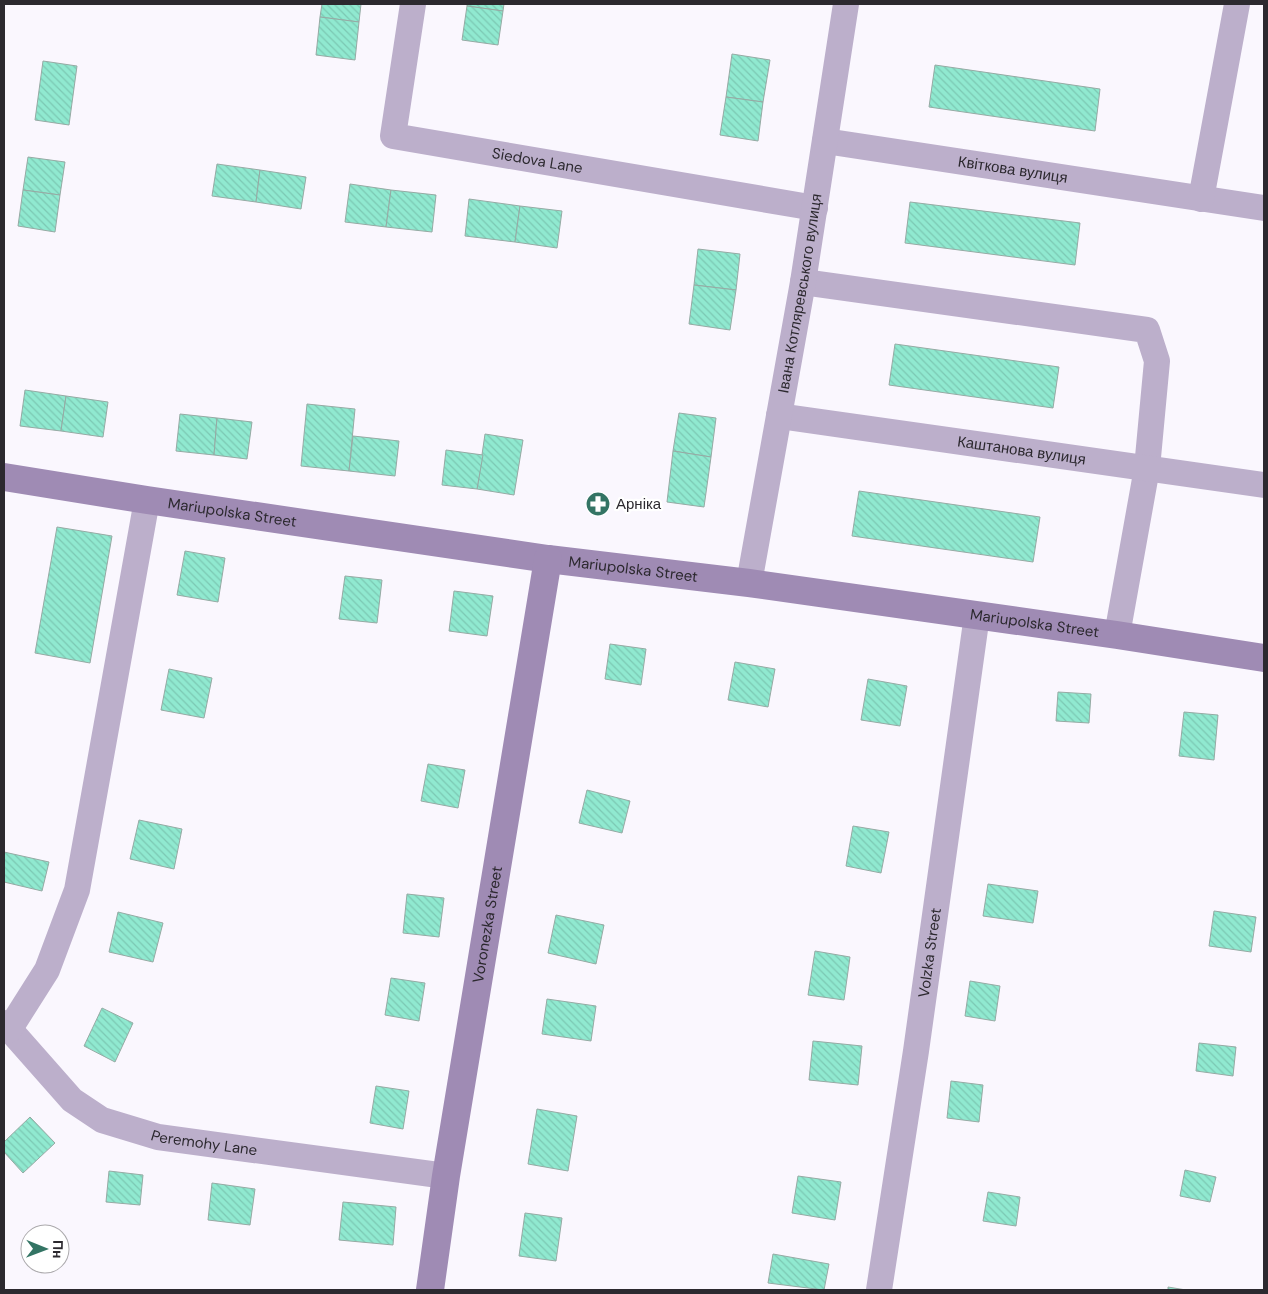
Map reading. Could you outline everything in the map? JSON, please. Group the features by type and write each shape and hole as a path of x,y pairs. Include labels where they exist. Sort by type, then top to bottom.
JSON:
{"street":[{"name":"Siedova Lane","path":"413,4 392,136 815,208"},
{"name":"Івана Котляревського вулиця","path":"749,584 803,282 846,4"},
{"path":"1201,199 1237,4"},
{"name":"Квіткова вулиця","path":"825,141 1264,208"},
{"path":"803,282 1147,330 1157,361 1147,468 1117,635"},
{"name":"Каштанова вулиця","path":"779,416 1264,485"},
{"name":"Mariupolska Street","path":"4,477 548,559 976,615 1264,658"},
{"path":"6,1026 47,970 77,890 147,500"},
{"name":"Voronezka Street","path":"430,1290 446,1176 548,559"},
{"name":"Volzka Street","path":"879,1290 916,1051 976,615"},
{"name":"Peremohy Lane","path":"6,1026 72,1100 102,1120 158,1136 446,1176"}],"building":[{"path":"322,4 361,4 359,22 320,17"},
{"path":"467,4 504,4 503,11 467,6"},
{"path":"467,6 503,11 498,45 462,40"},
{"path":"320,17 359,22 355,60 316,55"},
{"path":"732,54 770,60 763,102 726,97"},
{"path":"43,61 77,66 69,125 35,120"},
{"path":"935,65 1100,89 1095,131 929,107"},
{"path":"726,97 763,102 758,141 720,135"},
{"path":"28,157 65,162 60,195 23,190"},
{"path":"217,164 260,170 256,202 212,196"},
{"path":"260,170 306,177 301,209 256,202"},
{"path":"350,184 391,190 386,227 345,222"},
{"path":"23,190 60,195 55,232 18,226"},
{"path":"391,190 436,195 432,232 386,227"},
{"path":"469,199 520,206 515,242 465,236"},
{"path":"910,202 1080,223 1075,265 905,243"},
{"path":"520,206 562,211 557,248 515,242"},
{"path":"698,249 740,254 736,290 694,285"},
{"path":"694,285 736,290 730,330 689,324"},
{"path":"895,344 1059,367 1053,408 889,385"},
{"path":"25,390 66,396 61,431 20,426"},
{"path":"66,396 108,402 103,437 61,431"},
{"path":"307,404 355,409 349,471 301,466"},
{"path":"679,413 716,418 711,457 673,451"},
{"path":"180,414 217,418 214,455 176,451"},
{"path":"217,418 252,422 247,459 214,455"},
{"path":"485,434 523,440 514,495 477,489"},
{"path":"353,436 399,441 395,476 349,471"},
{"path":"446,450 483,455 477,489 442,485"},
{"path":"673,451 711,457 704,507 667,502"},
{"path":"859,491 1040,517 1033,562 852,536"},
{"path":"57,527 112,536 90,663 35,653"},
{"path":"185,551 225,558 218,602 177,595"},
{"path":"345,576 382,580 377,623 339,619"},
{"path":"454,591 493,596 487,636 449,631"},
{"path":"610,644 646,649 641,685 605,679"},
{"path":"735,662 775,669 768,707 728,700"},
{"path":"169,669 212,678 204,718 161,710"},
{"path":"868,679 907,686 900,726 861,720"},
{"path":"1058,692 1091,694 1089,723 1056,721"},
{"path":"1184,712 1218,715 1214,760 1179,756"},
{"path":"428,764 465,770 458,808 421,801"},
{"path":"587,790 630,801 622,833 579,823"},
{"path":"139,820 182,829 174,869 130,859"},
{"path":"853,826 889,832 881,873 846,866"},
{"path":"4,852 49,862 42,891 4,882"},
{"path":"988,884 1038,891 1033,923 983,916"},
{"path":"407,894 444,898 439,937 403,933"},
{"path":"1214,911 1256,917 1251,952 1209,946"},
{"path":"118,912 163,923 153,962 109,952"},
{"path":"556,915 604,925 596,964 548,953"},
{"path":"815,951 850,957 844,1000 808,995"},
{"path":"391,978 425,983 419,1021 385,1015"},
{"path":"970,981 1000,986 995,1021 965,1016"},
{"path":"547,999 596,1006 591,1041 542,1034"},
{"path":"102,1008 133,1023 115,1062 84,1046"},
{"path":"813,1041 862,1046 858,1085 809,1080"},
{"path":"1199,1043 1236,1047 1233,1076 1196,1071"},
{"path":"951,1081 983,1085 979,1122 947,1118"},
{"path":"376,1086 409,1091 403,1129 370,1123"},
{"path":"537,1109 577,1116 568,1171 528,1164"},
{"path":"30,1117 55,1143 23,1173 4,1152 4,1142"},
{"path":"1185,1170 1216,1177 1210,1202 1180,1196"},
{"path":"109,1171 143,1175 140,1205 106,1202"},
{"path":"798,1176 841,1182 835,1220 792,1213"},
{"path":"212,1183 255,1189 250,1225 208,1220"},
{"path":"988,1192 1020,1197 1016,1226 983,1221"},
{"path":"343,1202 396,1207 393,1245 339,1240"},
{"path":"525,1213 562,1218 556,1261 519,1256"},
{"path":"773,1254 829,1264 824,1290 768,1283"},
{"path":"1168,1287 1186,1290 1168,1290"}],"place":[{"name":"Арніка","path":"598,504"}]}
